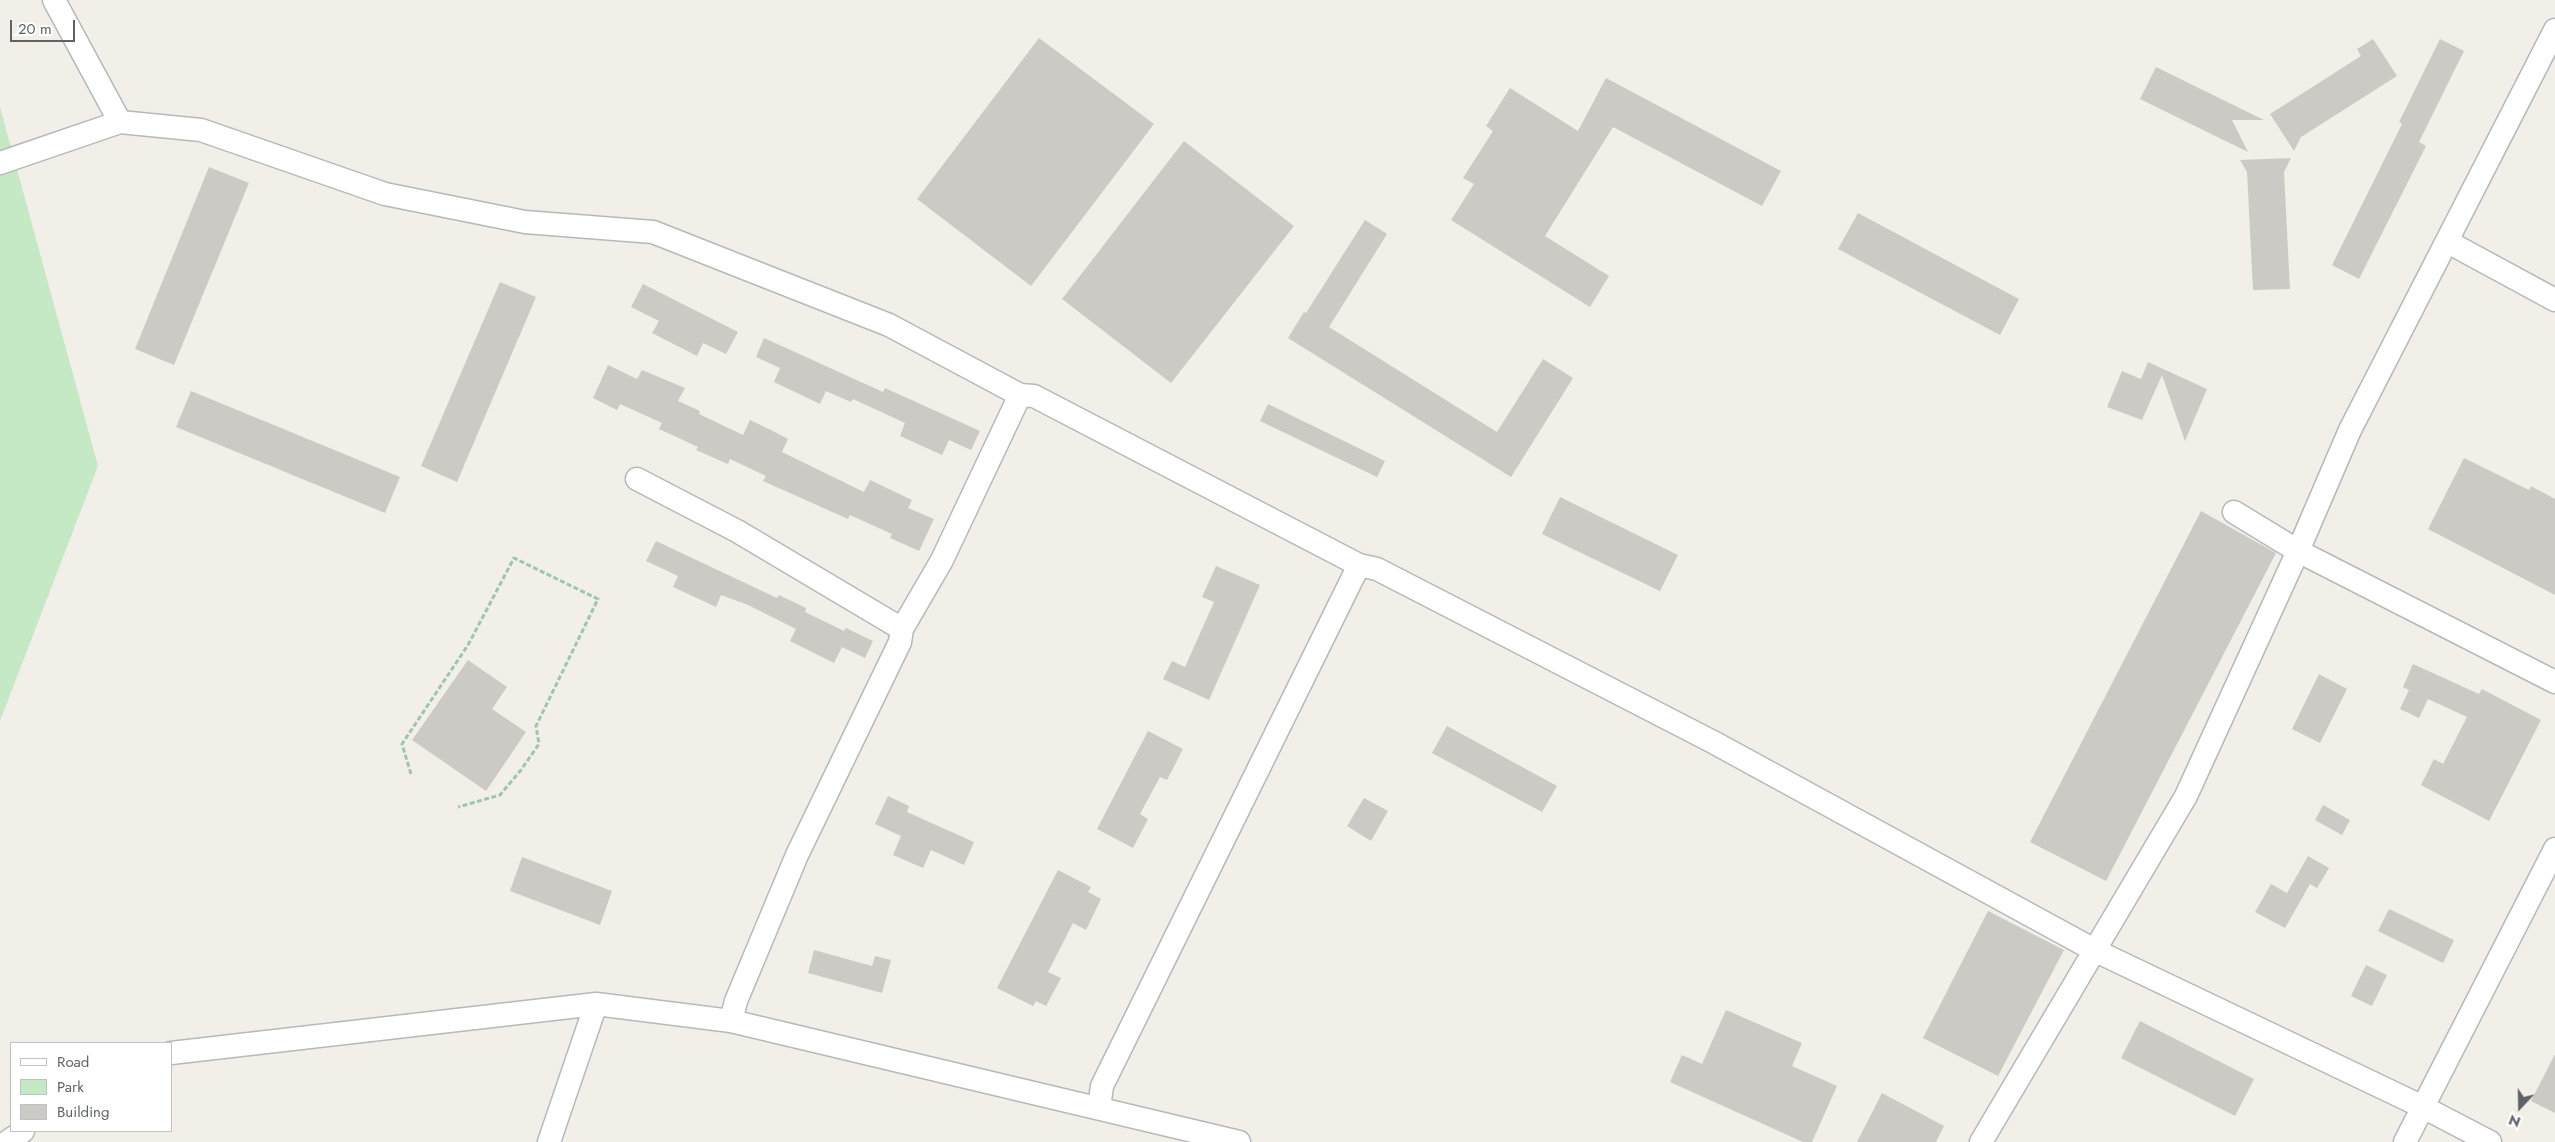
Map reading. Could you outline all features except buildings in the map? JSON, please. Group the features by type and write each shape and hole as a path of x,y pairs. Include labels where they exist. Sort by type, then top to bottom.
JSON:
{"street":[{"path":"54,0 120,122"},
{"path":"1981,1142 2096,951 2186,796 2298,551 2350,430 2555,30"},
{"path":"0,163 120,122 201,130 395,196 525,222 653,232 890,325 1020,395 1034,396 1359,566 1377,569 1713,742 2096,951 2423,1107 2490,1142"},
{"path":"2448,242 2555,300"},
{"path":"731,1021 736,1001 797,855 900,642 902,629 942,560 1020,395"},
{"path":"637,479 737,532 902,629"},
{"path":"2234,512 2298,551 2555,682"},
{"path":"1099,1108 1102,1086 1359,566"},
{"path":"2404,1142 2555,849"},
{"path":"172,1053 596,1004 731,1021 1239,1142"},
{"path":"549,1142 596,1004"},
{"path":"7,1142 22,1132"}],"path":[{"path":"411,774 402,744 468,645 514,558 598,598 536,726 538,744 526,764 500,794 458,807"}],"green space":[{"path":"0,107 98,466 0,721"}]}
